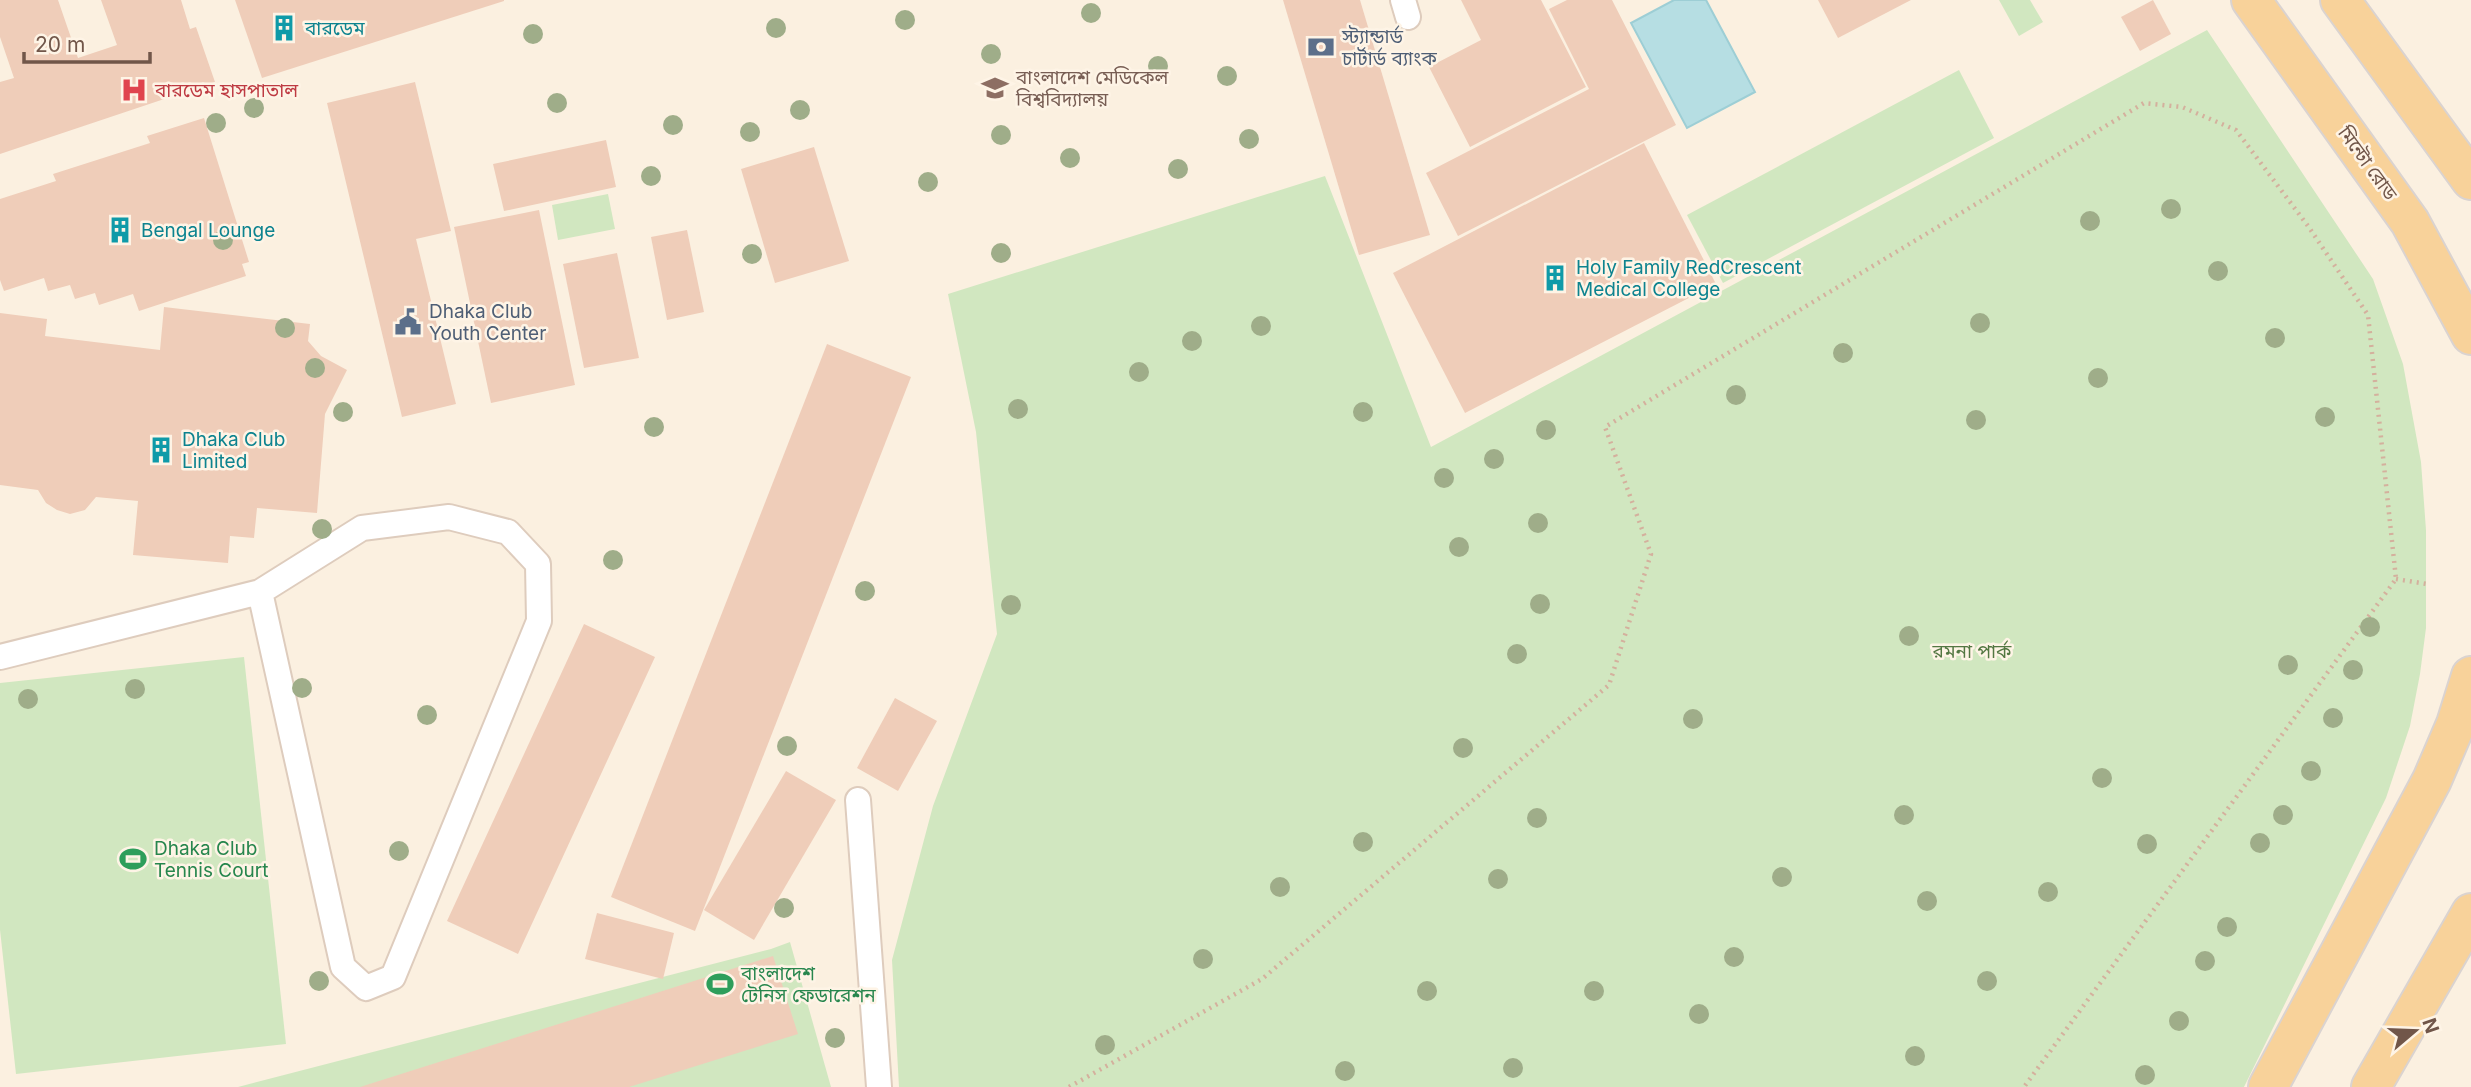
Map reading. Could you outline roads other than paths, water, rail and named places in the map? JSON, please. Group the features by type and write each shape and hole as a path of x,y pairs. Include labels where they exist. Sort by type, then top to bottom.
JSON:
{"main road":[{"name":"মিন্টো রোড","path":"2251,0 2410,222 2471,335"},
{"path":"2345,2 2471,180"},
{"path":"2268,1087 2432,780 2456,724 2471,676"},
{"path":"2371,1087 2471,913"}],"lane":[{"path":"0,657 260,592 362,528 449,517 508,532 538,564 539,621 393,977 366,988 343,967 260,592"},
{"path":"858,800 879,1087"}],"water":[{"path":"1674,0 1706,0 1755,92 1687,128 1631,23"}],"place":[{"name":"বারডেম","path":"284,28"},
{"name":"স্ট্যান্ডার্ড চার্টার্ড ব্যাংক","path":"1321,47"},
{"name":"বাংলাদেশ মেডিকেল বিশ্ববিদ্যালয়","path":"995,88"},
{"name":"বারডেম হাসপাতাল","path":"134,90"},
{"name":"Bengal Lounge","path":"120,230"},
{"name":"Holy Family RedCrescent Medical College","path":"1555,278"},
{"name":"Dhaka Club Youth Center","path":"408,322"},
{"name":"Dhaka Club Limited","path":"161,450"},
{"name":"Dhaka Club Tennis Court","path":"133,859"},
{"name":"বাংলাদেশ টেনিস ফেডারেশন","path":"720,984"}],"park label":[{"name":"রমনা পার্ক","path":"1972,651"}]}
